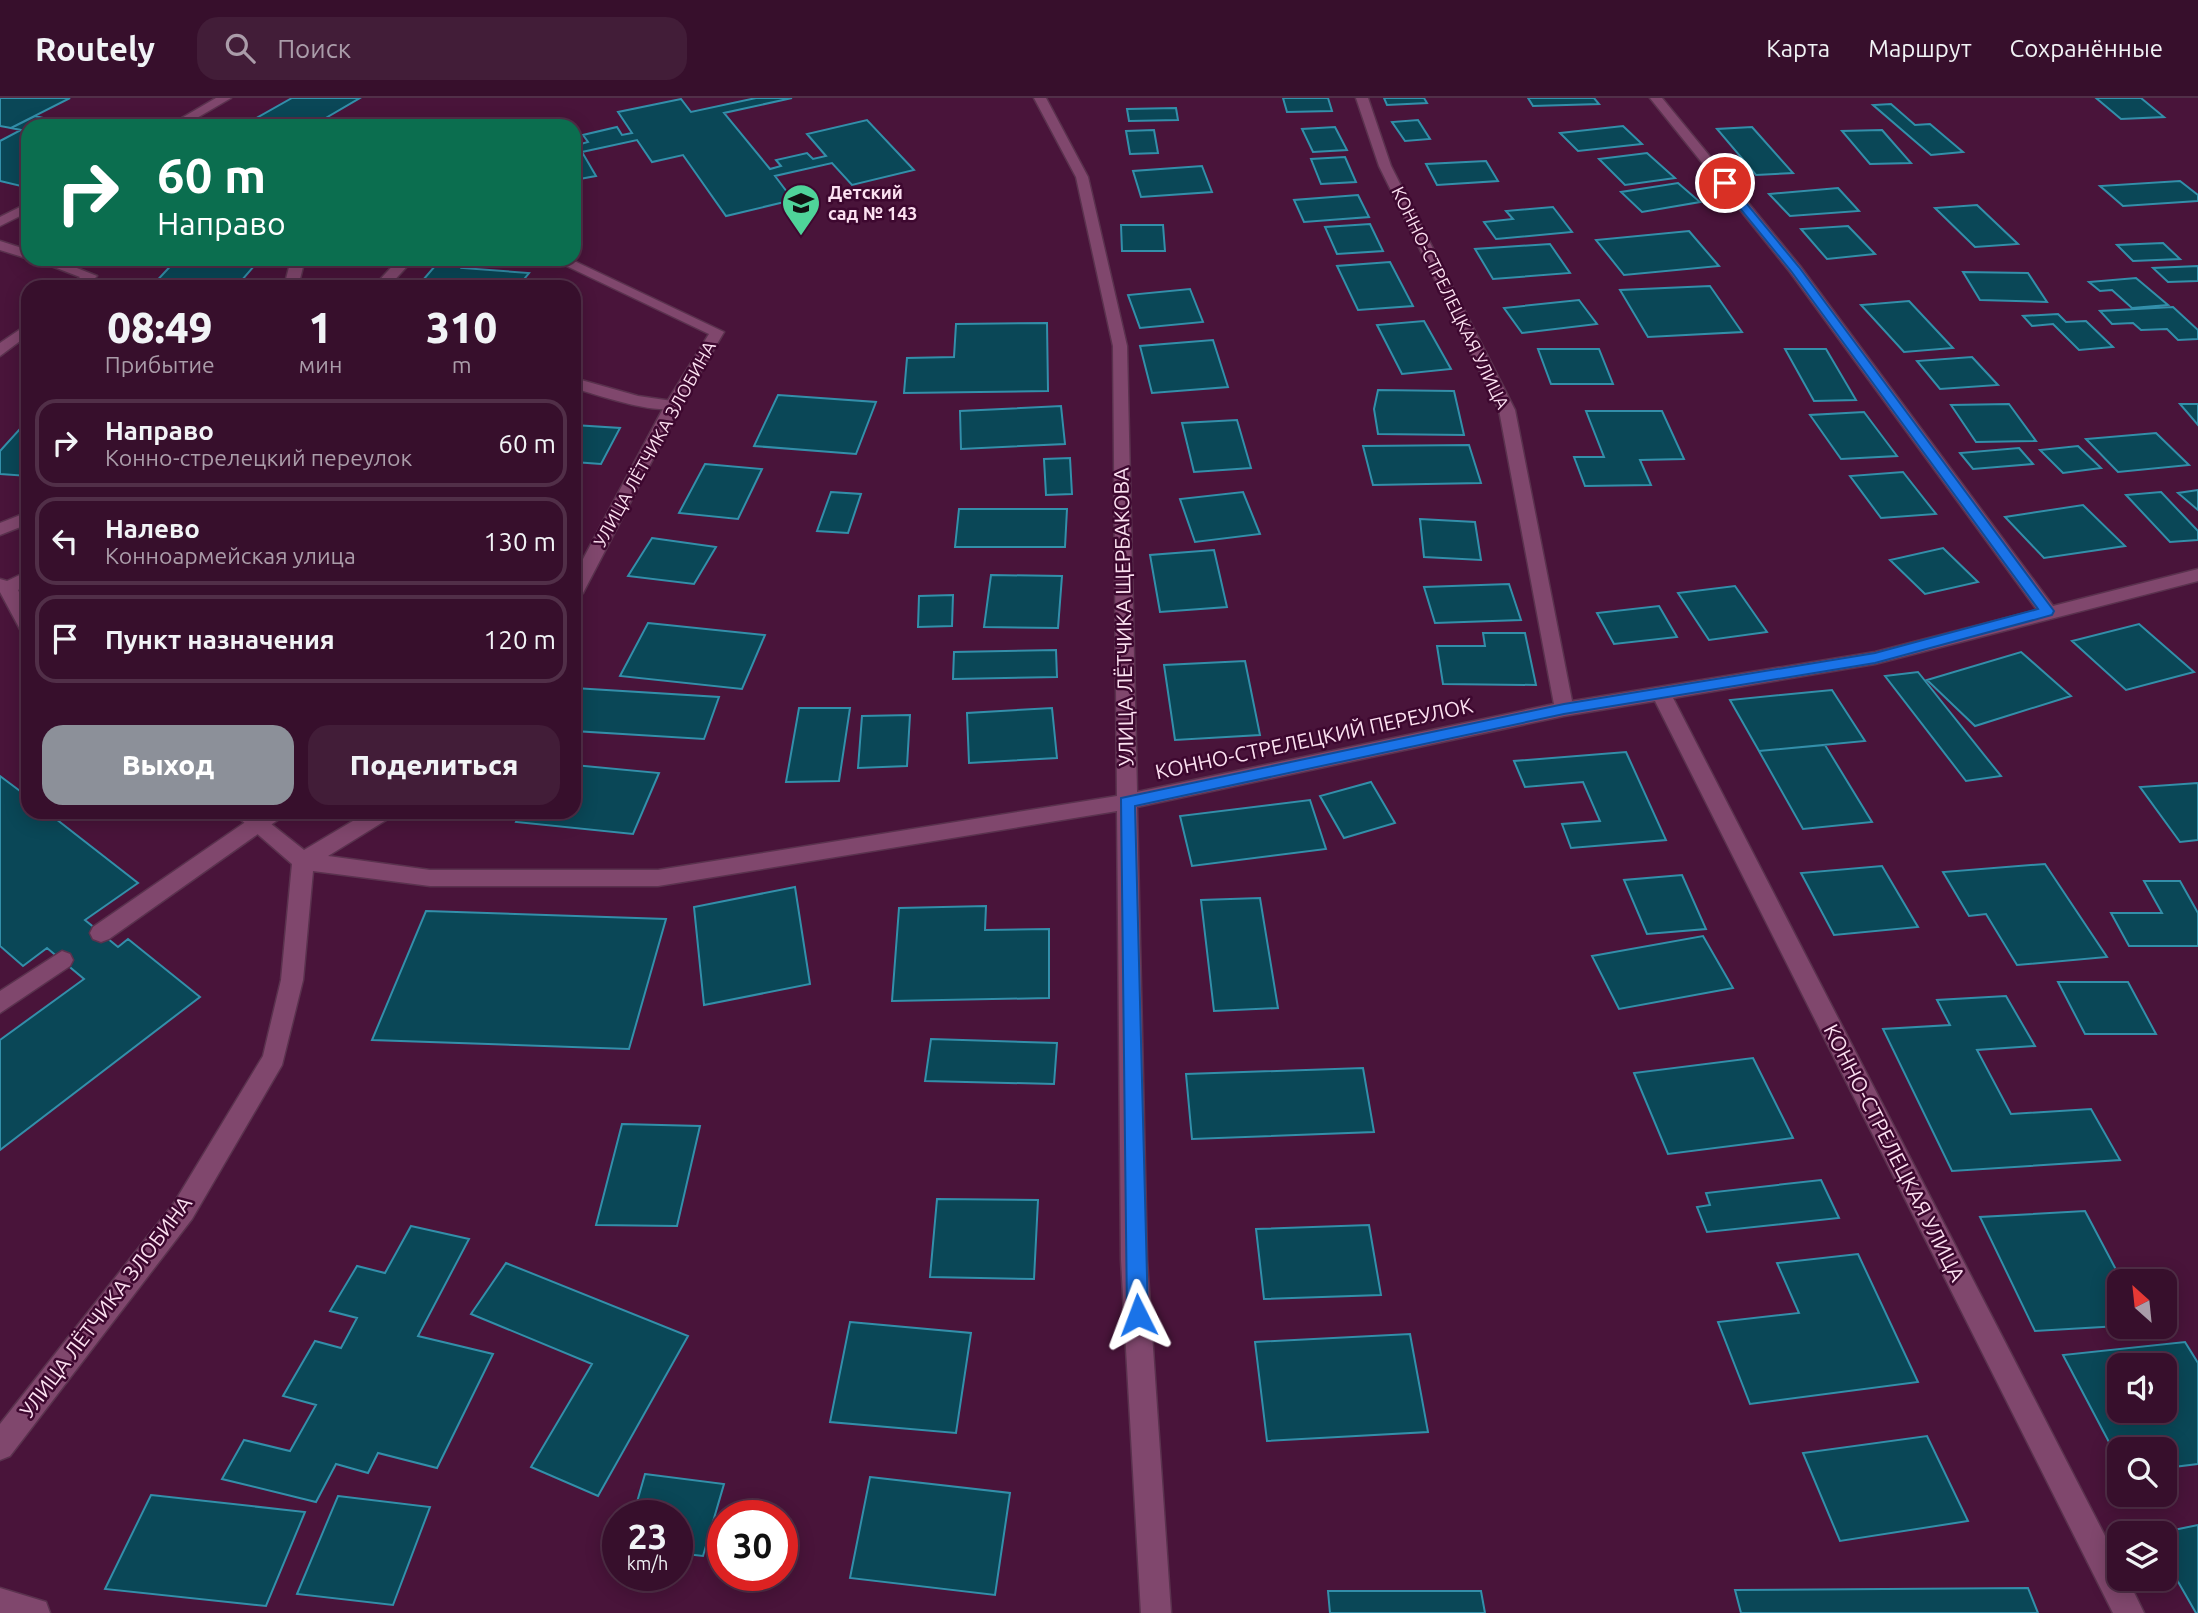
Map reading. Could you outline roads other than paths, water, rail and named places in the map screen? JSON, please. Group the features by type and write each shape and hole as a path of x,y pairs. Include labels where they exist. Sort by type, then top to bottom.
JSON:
{"street":[{"path":"186,119 222,98"},
{"name":"УЛИЦА ЛЁТЧИКА ЩЕРБАКОВА","path":"1040,98 1082,177 1121,346 1134,1261 1156,1613"},
{"name":"КОННО-СТРЕЛЕЦКАЯ УЛИЦА","path":"1362,98 1385,166 1507,410 1564,709"},
{"path":"1656,98 1795,269 2047,611"},
{"path":"0,222 21,210"},
{"path":"0,246 21,253"},
{"path":"61,266 90,276 85,280"},
{"path":"387,280 400,266"},
{"name":"УЛИЦА ЛЁТЧИКА ЗЛОБИНА","path":"574,266 718,332 673,405 581,580"},
{"path":"0,351 21,334"},
{"path":"581,385 636,401 673,405"},
{"path":"0,530 21,520"},
{"name":"КОННО-СТРЕЛЕЦКИЙ ПЕРЕУЛОК","path":"303,861 430,878 658,878 1127,802 1564,709 1875,658 2047,611 2198,575"},
{"path":"21,580 4,587 21,617"},
{"name":"КОННО-СТРЕЛЕЦКАЯ УЛИЦА","path":"1660,692 2129,1613"},
{"path":"101,933 248,819"},
{"path":"250,819 303,861 372,819"},
{"name":"УЛИЦА ЛЁТЧИКА ЗЛОБИНА","path":"0,1446 183,1211 274,1058 292,980 303,861"},
{"path":"0,1003 62,960"},
{"path":"0,1603 35,1613"}],"place":[{"name":"Детский сад № 143","path":"801,237"}]}
